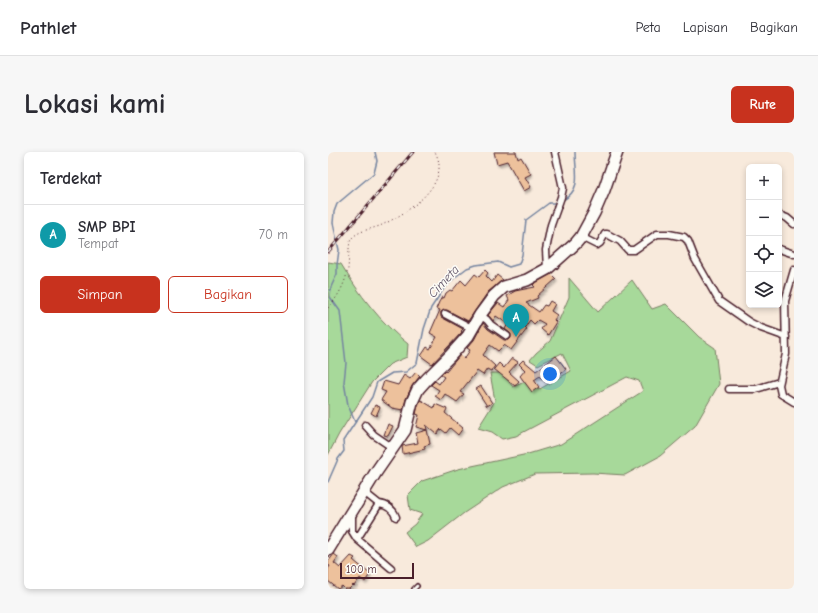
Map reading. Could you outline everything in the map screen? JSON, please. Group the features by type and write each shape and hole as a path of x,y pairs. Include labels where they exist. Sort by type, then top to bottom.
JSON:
{"highway":[{"path":"328,550 405,430 412,402 418,389 450,356 473,329 489,301 499,291 509,285 528,280 547,268 576,244 581,237 604,190 617,152"}],"street":[{"path":"547,268 546,250 551,225 559,205 563,188 555,152"},
{"path":"782,216 794,224"},
{"path":"581,237 597,245 600,243 605,234 607,234 620,241 628,250 631,250 637,249 657,234 682,236 688,241 695,259 719,302 749,322 761,328 786,336"},
{"path":"782,250 794,254"},
{"path":"794,270 785,301 785,361 779,382 779,390 781,394 794,402"},
{"path":"445,314 473,329"},
{"path":"480,315 487,320 491,326 507,336"},
{"path":"728,389 756,389 779,382"},
{"path":"365,425 374,435 393,448"},
{"path":"364,492 379,504 384,504 391,508 396,517"},
{"path":"357,539 379,504"},
{"path":"352,513 352,531 357,539 391,568"}],"lane":[{"path":"414,589 417,586"}],"path":[{"path":"328,308 335,299 347,274 352,237 382,225 420,200 432,189 438,175 439,162 435,152"}],"green space":[{"path":"328,262 341,264 355,286 379,317 408,344 407,357 390,364 372,382 339,434 328,455"},
{"path":"569,278 598,312 632,280 652,309 666,304 699,337 715,348 719,384 695,426 660,456 625,475 593,473 535,474 503,487 464,513 428,541 416,547 405,532 415,524 422,514 410,510 408,495 422,481 458,469 528,454 561,444 643,391 639,381 627,377 516,436 502,439 492,432 478,428 495,401 490,373 502,373 513,387 529,380 538,390 571,371 562,353 538,365 530,360 550,341 569,297"}],"building":[{"path":"494,152 516,152 518,159 521,157 531,174 525,177 531,187 524,191 507,161 497,164"},
{"path":"485,270 488,273 486,276 492,282 497,275 503,280 488,292 468,321 447,310 441,312 441,317 463,329 461,331 462,332 432,364 421,356 427,347 430,349 437,337 430,333 440,310 436,309 439,302 442,297 444,298 446,293 450,290 452,291 461,280 466,285 475,274 479,277"},
{"path":"551,274 556,279 537,296 538,298 526,303 539,312 544,305 547,306 550,301 555,304 551,311 557,315 554,320 556,322 548,335 541,329 545,324 538,320 534,324 530,320 525,327 527,329 511,350 504,345 498,351 490,345 483,355 495,366 491,371 487,369 483,375 477,371 460,392 464,394 457,402 445,394 441,400 435,396 439,390 431,385 435,381 439,384 444,377 441,375 445,371 446,372 460,355 464,359 470,350 467,348 474,340 483,323 488,329 504,340 509,340 511,338 511,334 505,329 508,324 496,316 493,321 488,315 498,303 504,307 509,300 507,296 515,291 535,287 533,285 535,283"},
{"path":"556,356 566,369 559,374 557,372 545,382 540,376 534,380 539,387 532,392 520,376 525,370 519,364 523,360 536,371"},
{"path":"512,358 518,362 509,372 519,381 515,386 494,369 499,363 504,368"},
{"path":"416,372 420,376 412,386 403,410 392,408 381,400 386,392 381,390 384,381 398,385 404,375 410,379"},
{"path":"481,386 492,403 487,406 476,389"},
{"path":"421,400 434,408 435,404 447,409 445,413 463,428 458,435 450,428 446,433 441,429 437,434 426,425 430,444 424,446 425,449 403,454 402,446 418,443 416,433 427,430 416,427 419,415 416,414"},
{"path":"375,405 380,407 376,416 371,413"},
{"path":"388,424 393,426 388,436 384,435"},
{"path":"334,554 338,557 334,563 340,568 351,556 355,558 353,560 370,574 365,582 360,578 354,586 353,585 349,589 345,589 342,586 338,589 328,581 328,569 330,566 328,565 328,562"}],"waterway":[{"path":"355,422 348,405 344,382 346,363 340,311 330,297 331,287 337,274 339,250 333,223 334,212 337,204 374,173 377,161 375,152"},
{"name":"Cimeta","path":"563,200 569,196 576,185 575,152"},
{"name":"Cimeta","path":"328,482 338,459 344,451 343,441 372,397 377,382 392,373 406,372 417,363 424,329 431,308 443,290 454,278 467,268 476,265 498,262 509,267 519,264 522,255 526,220 549,203 556,203"}],"railway":[{"path":"328,252 413,152"}],"place":[{"name":"SMP BPI","path":"516,337"}]}
